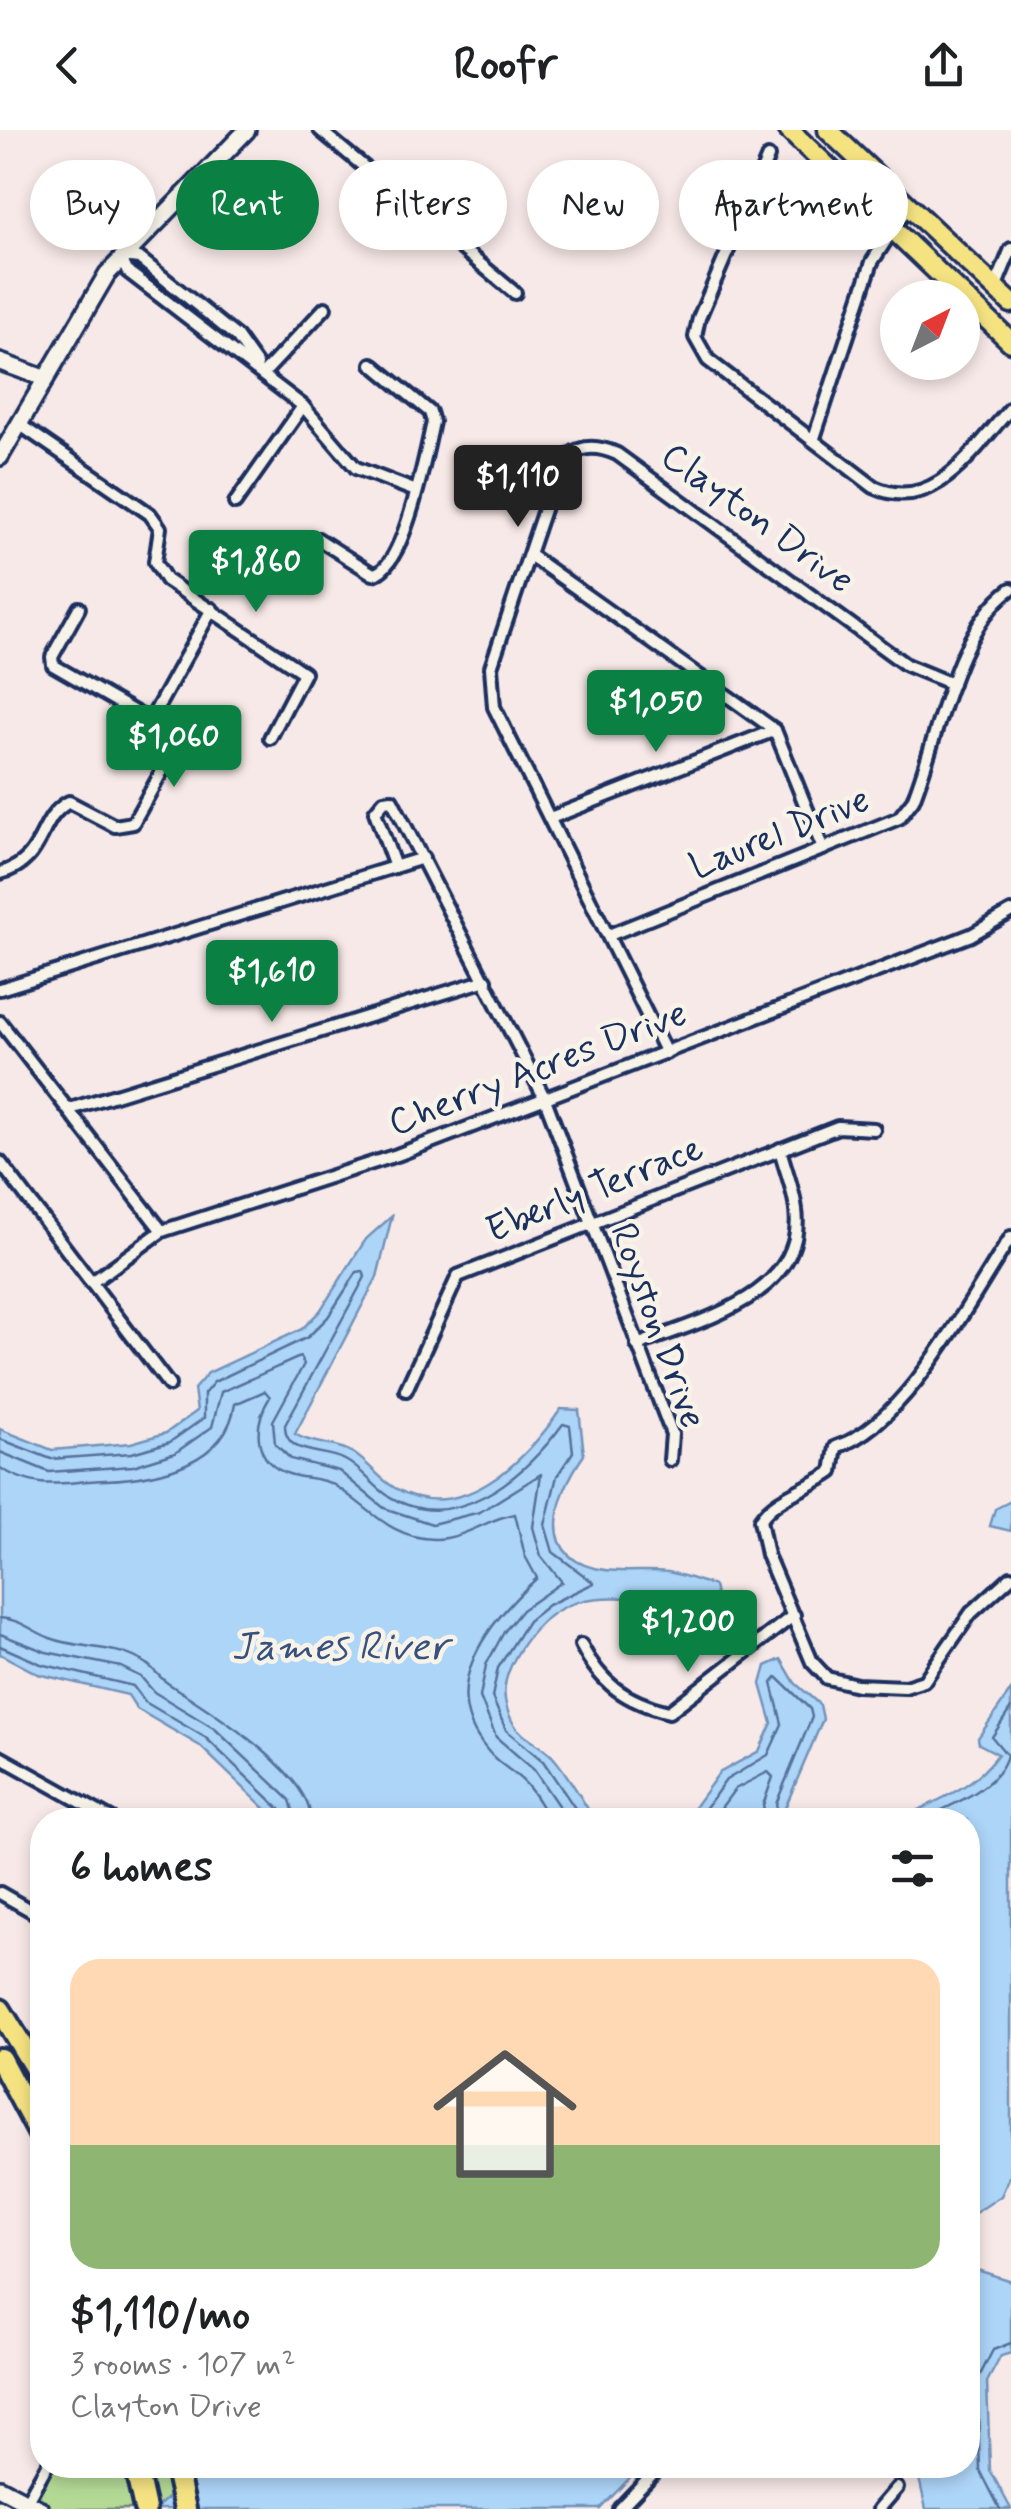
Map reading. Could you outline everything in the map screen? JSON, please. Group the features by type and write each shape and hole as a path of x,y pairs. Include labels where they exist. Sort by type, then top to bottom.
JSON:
{"highway":[{"path":"0,2010 30,2059"},
{"path":"0,2059 30,2115"},
{"path":"138,2478 144,2509"},
{"path":"178,2478 185,2509"}],"main road":[{"path":"0,457 120,256 248,130"},
{"path":"777,130 818,160"},
{"path":"790,130 821,160"},
{"path":"828,130 860,160"},
{"path":"908,206 1011,303"},
{"path":"908,242 1011,342"},
{"path":"0,362 44,378"},
{"path":"0,2488 29,2507"}],"street":[{"path":"320,130 515,294"},
{"path":"768,157 699,318 695,337 708,360 874,487 906,497 922,494 944,480 1011,408"},
{"path":"995,288 1011,248"},
{"path":"814,438 879,250"},
{"path":"120,256 127,271 303,406 356,468 416,491"},
{"path":"263,374 325,308"},
{"path":"318,539 373,574 382,573 392,565 416,491 433,422 430,412 372,364"},
{"path":"236,504 303,406"},
{"path":"18,424 150,514 160,528 155,562 158,572 304,673 270,738"},
{"name":"Clayton Drive","path":"666,1052 494,707 490,686 497,648 559,465 568,454 601,447 617,454 906,665 952,684"},
{"path":"531,556 775,730 823,849"},
{"name":"Laurel Drive","path":"610,935 887,826 907,810 952,684 986,614 1011,589"},
{"path":"80,608 52,657 53,665 199,749"},
{"path":"150,721 212,609"},
{"path":"552,818 775,730"},
{"path":"0,873 19,868 29,859 60,807 69,802 115,826 134,824 180,738"},
{"name":"Royston Drive","path":"395,867 374,812 384,801 392,800 399,807 544,1100 672,1434 670,1460"},
{"path":"0,989 423,858"},
{"name":"Cherry Acres Drive","path":"91,1284 162,1231 397,1155 544,1100 971,935 1011,912"},
{"path":"70,1109 486,980"},
{"path":"0,1022 162,1231"},
{"name":"Eberly Terrace","path":"406,1390 458,1276 838,1127 874,1129"},
{"path":"637,1345 743,1302 766,1286 783,1266 792,1249 796,1210 780,1149"},
{"path":"0,1162 169,1384"},
{"path":"1011,1237 890,1411 851,1442 836,1447 832,1472 805,1491 781,1499 760,1520 767,1556 812,1662 827,1678 905,1687 924,1681 971,1613 1011,1577"},
{"path":"581,1645 594,1671 612,1688 628,1700 669,1712 794,1615"},
{"path":"0,1757 91,1808"},
{"path":"0,1893 30,1910"},
{"path":"29,2507 41,2478"},
{"path":"619,2509 648,2478"},
{"path":"879,2509 897,2488"}],"green space":[{"path":"39,2478 191,2478 155,2509 38,2509 25,2503"}],"water":[{"name":"James River","path":"392,1216 377,1277 295,1434 353,1453 395,1488 420,1498 444,1499 490,1482 529,1449 561,1409 579,1410 584,1455 565,1489 557,1524 568,1554 583,1564 605,1570 668,1572 714,1586 716,1596 707,1603 625,1598 577,1602 555,1612 535,1629 516,1656 506,1680 505,1696 512,1721 520,1732 552,1756 587,1808 265,1808 200,1746 137,1709 128,1695 38,1674 0,1654 0,1429 52,1450 131,1443 166,1433 197,1411 194,1389 208,1373 302,1329 320,1311 366,1239"},
{"path":"1011,1501 1011,1531 990,1526 995,1509"},
{"path":"781,1659 795,1683 820,1705 823,1719 785,1808 694,1808 719,1773 759,1751 772,1723 761,1684 766,1666"},
{"path":"1011,1690 1011,2174 1001,2196 980,2210 980,1808 921,1808 977,1777 998,1754 979,1744 978,1738"},
{"path":"980,2271 1011,2281 1011,2353 1001,2356 987,2382 990,2470 1011,2509 926,2509 919,2478 980,2478"},
{"path":"191,2478 630,2478 600,2509 155,2509"}]}
